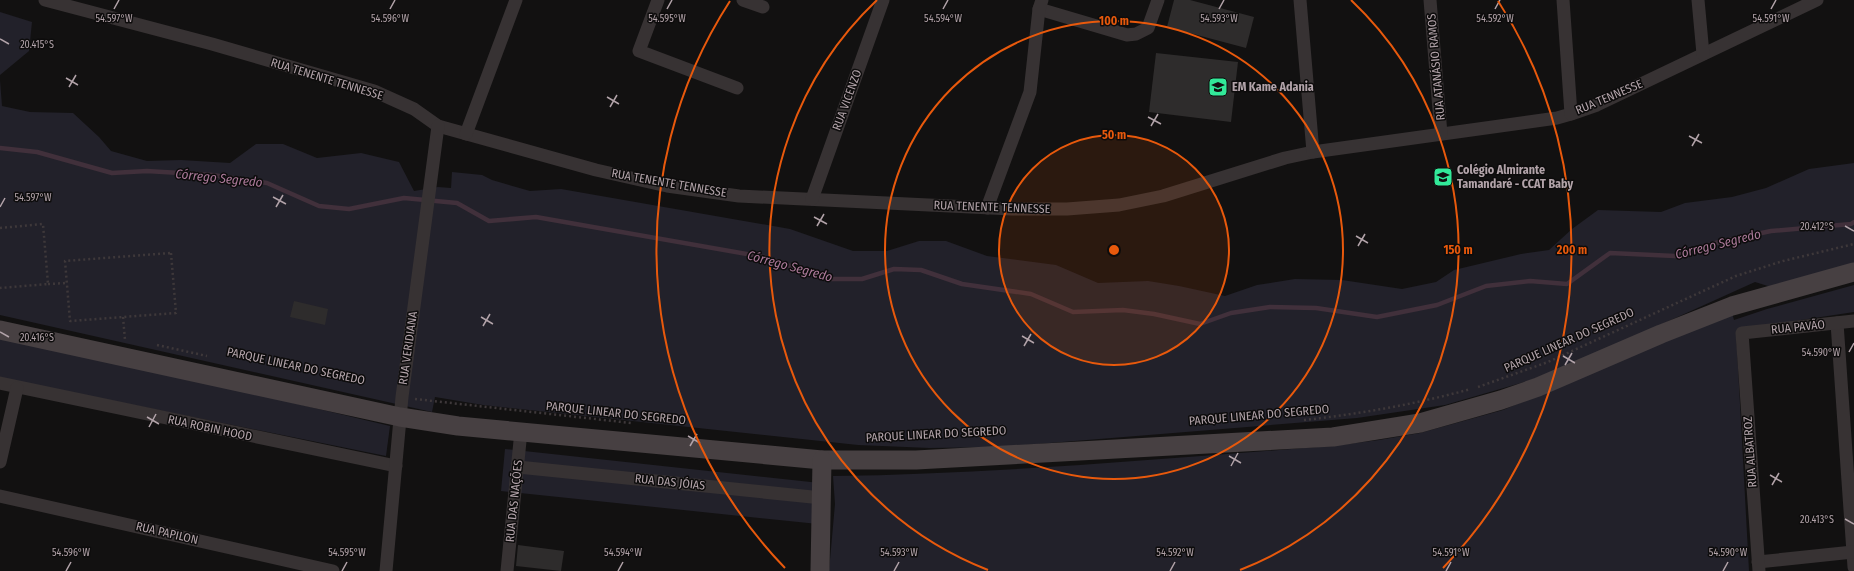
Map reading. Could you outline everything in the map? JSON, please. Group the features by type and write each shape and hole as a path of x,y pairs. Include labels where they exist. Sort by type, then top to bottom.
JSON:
{"main road":[{"path":"0,330 400,417 458,426 822,460 916,460 1333,437 1420,423 1501,400 1538,387 1661,334 1732,306 1854,272"},
{"path":"820,571 822,460"}],"street":[{"name":"RUA TENENTE TENNESSE","path":"45,0 205,42 374,91 414,109 438,126 466,134 596,170 667,186 739,196 987,208 1067,209 1119,205 1163,196 1285,158 1313,152"},
{"path":"466,134 516,0"},
{"path":"658,0 639,51 738,88"},
{"path":"743,0 764,7"},
{"name":"RUA VICENZO","path":"812,199 883,0"},
{"path":"987,208 1030,92 1041,4 1127,35 1132,35 1148,28 1158,0"},
{"path":"1300,0 1313,152"},
{"name":"RUA ATANÁSIO RAMOS","path":"1430,0 1442,134"},
{"path":"1563,0 1571,114"},
{"path":"1698,0 1703,54"},
{"name":"RUA TENNESSE","path":"1313,152 1557,118 1571,114 1598,105 1817,0"},
{"name":"RUA VERIDIANA","path":"386,571 402,397 438,126"},
{"name":"RUA PAVÃO","path":"1742,333 1854,321"},
{"path":"1837,323 1854,567"},
{"name":"RUA ALBATROZ","path":"1742,333 1758,567"},
{"name":"RUA ROBIN HOOD","path":"0,383 17,388 396,466"},
{"path":"0,462 17,388"},
{"name":"RUA DAS NAÇÕES","path":"507,571 521,431"},
{"name":"RUA DAS JÓIAS","path":"518,467 822,498"},
{"name":"RUA PAPILON","path":"0,496 333,571"},
{"path":"1758,567 1853,552"}],"path":[{"path":"0,228 43,224 48,284"},
{"name":"PARQUE LINEAR DO SEGREDO","path":"1297,421 1342,416 1420,402 1477,388 1548,362 1736,276 1783,261 1854,244"},
{"path":"171,253 176,313 70,321 67,283 65,261 171,253"},
{"path":"0,288 67,283"},
{"path":"123,317 128,358"},
{"path":"118,337 133,340"},
{"name":"PARQUE LINEAR DO SEGREDO","path":"155,345 209,356"},
{"name":"PARQUE LINEAR DO SEGREDO","path":"402,397 638,424"}],"shaded area":[{"path":"0,12 32,22 29,51 0,75"},
{"path":"0,80 2,106 30,112 73,113 99,137 111,151 147,161 181,160 230,163 256,144 283,144 317,158 361,153 399,162 414,191 438,187 451,188 452,172 482,175 492,180 530,191 561,189 790,229 853,251 887,251 919,241 946,241 987,256 1056,265 1098,283 1148,281 1225,296 1257,285 1295,279 1342,280 1402,289 1436,282 1454,270 1521,254 1549,250 1572,229 1598,210 1661,212 1685,203 1732,197 1766,188 1809,169 1854,163 1854,272 1784,291 1755,282 1567,367 1528,381 1445,405 1357,418 1000,447 930,448 858,445 483,405 435,397 432,412 0,315"},
{"path":"1854,285 1854,312 1736,330 1749,571 829,571 835,504 833,476 896,475 1021,469 1145,460 1332,446 1420,433 1503,410 1732,313 1734,320 1767,309"},
{"path":"0,335 127,363 390,426 386,456 0,378"},
{"path":"505,449 820,483 818,524 501,491"}],"building":[{"path":"1174,0 1190,0 1254,17 1246,48 1167,27"},
{"path":"1156,53 1238,62 1231,122 1149,112"},
{"path":"294,301 328,309 325,325 290,317"},
{"path":"518,545 564,551 561,571 516,566"}],"waterway":[{"name":"Córrego Segredo","path":"0,148 37,152 112,173 147,171 212,175 267,183 319,206 349,209 404,198 457,203 489,221 536,217 764,257 828,279 862,279 894,269 921,270 962,284 1031,294 1073,312 1123,310 1154,314 1200,324 1231,313 1270,307 1316,308 1377,317 1437,305 1486,286 1530,281 1567,284 1610,253 1675,256 1719,242 1771,231 1851,224 1854,222"}],"place":[{"name":"EM Kame Adania","path":"1218,87"},
{"name":"Colégio Almirante Tamandaré - CCAT Baby","path":"1443,177"}]}
